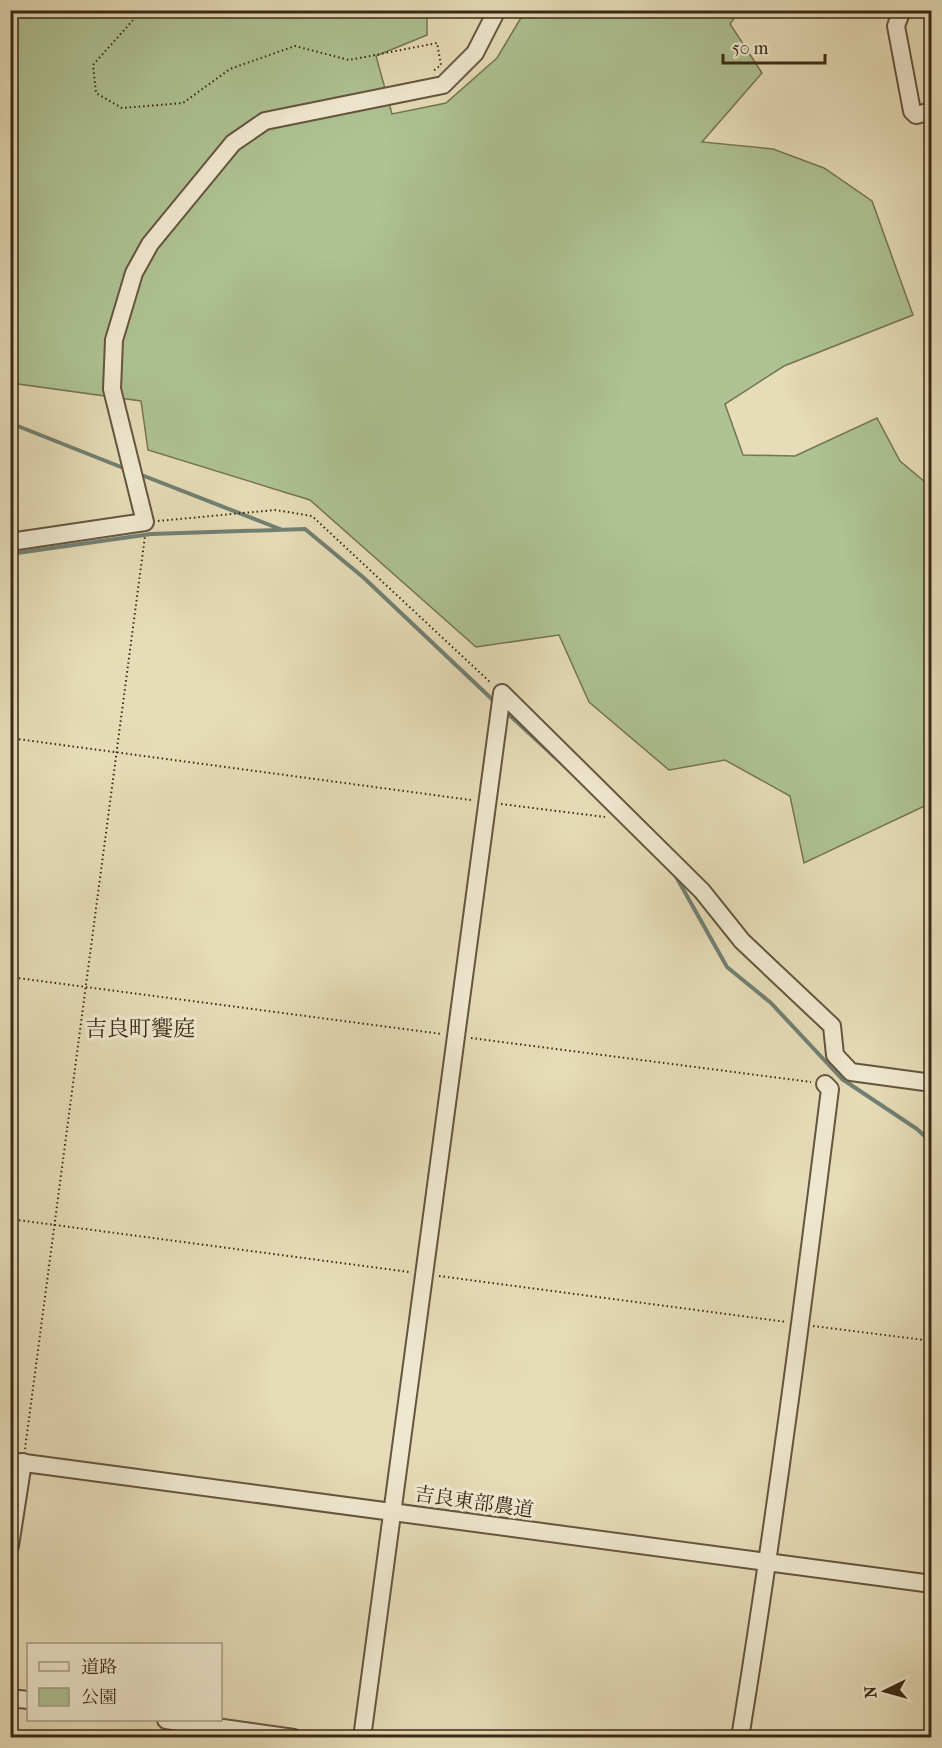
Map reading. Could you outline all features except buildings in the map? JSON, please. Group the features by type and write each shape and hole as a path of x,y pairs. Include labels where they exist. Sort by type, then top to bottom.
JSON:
{"street":[{"path":"10,542 145,522 112,389 114,340 134,273 150,244 233,143 265,122 443,85 475,53 497,10"},
{"path":"902,10 896,26 912,111 916,115 932,111"},
{"path":"362,1737 501,693"},
{"path":"501,693 702,891 742,941 832,1026 835,1055 851,1072 932,1083"},
{"path":"740,1737 769,1563 801,1324 830,1089 825,1084"},
{"path":"10,1546 17,1461"},
{"name":"吉良東部農道","path":"17,1461 932,1584"},
{"path":"10,1698 27,1700"},
{"path":"180,1721 294,1737"}],"path":[{"path":"142,10 93,65 96,93 122,108 183,103 230,69 295,46 349,60 437,43 441,65 425,77"},
{"path":"17,1461 54,1225 146,540 145,522 275,510 312,516 501,693"},
{"path":"10,738 632,820"},
{"path":"10,977 825,1084"},
{"path":"10,1219 932,1341"}],"green space":[{"path":"11,11 427,11 427,35 376,56 392,114 446,103 497,58 525,11 739,11 730,24 762,73 702,142 773,149 824,168 872,201 913,315 784,366 725,404 743,455 795,456 877,418 900,461 931,487 931,803 804,863 790,796 725,760 669,770 589,702 559,635 476,647 310,500 148,450 141,401 11,383"}],"waterway":[{"path":"10,423 126,469"},
{"path":"139,474 280,529"},
{"path":"10,554 151,534 305,529 364,578 495,702"},
{"path":"505,711 570,771"},
{"path":"674,873 727,967 771,1003 842,1079 917,1129 932,1143"}],"district":[{"name":"吉良町饗庭","path":"140,1029"}]}
